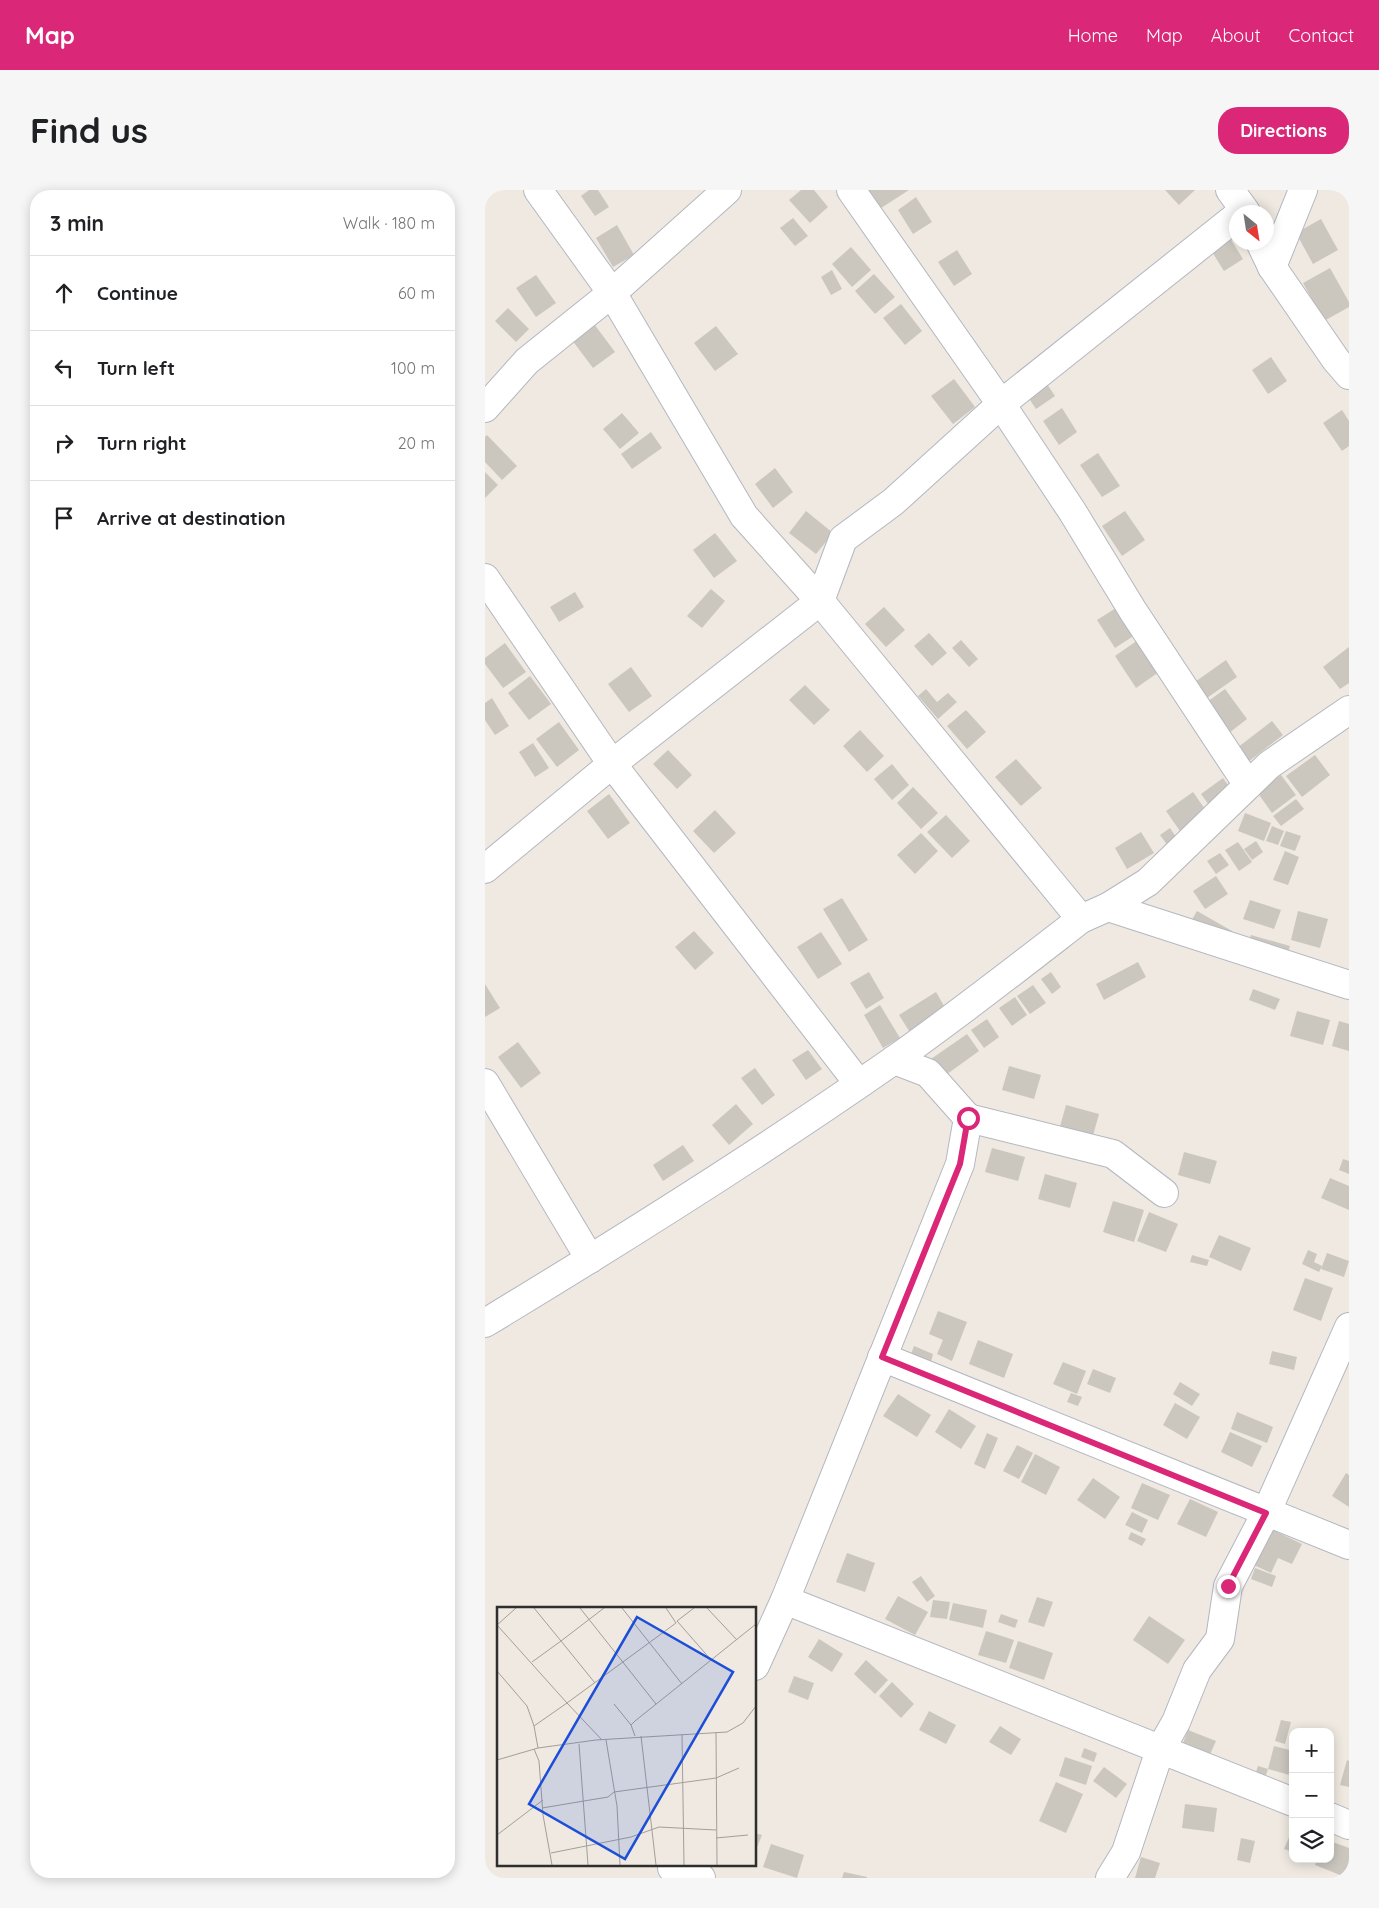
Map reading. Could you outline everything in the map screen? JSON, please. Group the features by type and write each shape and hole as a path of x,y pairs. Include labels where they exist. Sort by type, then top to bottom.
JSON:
{"street":[{"path":"538,190 612,293 744,516 820,601 1081,920"},
{"path":"485,408 527,360 612,293 727,190"},
{"path":"851,190 1001,404 1072,510 1133,611 1248,784"},
{"path":"1273,267 1303,190"},
{"path":"485,869 612,764 820,601 843,539 893,502 1001,404 1229,217"},
{"path":"1265,250 1273,267 1336,360 1349,376"},
{"path":"485,578 612,764 859,1084"},
{"path":"485,1323 704,1187 859,1084 1081,920 1108,907 1148,882 1269,765 1349,710"},
{"path":"1108,907 1349,985"},
{"path":"894,1060 928,1073 968,1118 1113,1154 1164,1193"},
{"path":"485,1083 590,1259"},
{"path":"756,1664 785,1600 960,1164 968,1118"},
{"path":"1110,1878 1126,1852 1160,1750 1176,1722 1197,1670 1220,1639 1228,1586 1266,1513 1349,1327"},
{"path":"882,1357 1349,1545"},
{"path":"785,1600 1289,1800"},
{"path":"1333,1818 1349,1824"},
{"path":"671,1870 701,1878"}],"building":[{"path":"589,190 598,190 609,207 595,216 581,196"},
{"path":"801,190 814,190 828,207 810,223 789,200"},
{"path":"865,190 909,190 878,210"},
{"path":"1165,190 1195,190 1179,205"},
{"path":"916,197 932,222 913,234 898,210"},
{"path":"793,218 808,236 795,246 780,228"},
{"path":"1321,219 1338,250 1313,264 1296,233"},
{"path":"617,225 634,255 613,267 596,238"},
{"path":"1228,235 1229,250 1237,250 1243,259 1224,271 1209,247"},
{"path":"851,247 871,270 852,287 832,264"},
{"path":"957,250 972,274 954,286 938,262"},
{"path":"1330,268 1349,302 1349,307 1324,321 1303,283"},
{"path":"832,270 842,289 831,295 821,277"},
{"path":"874,274 895,297 875,314 855,291"},
{"path":"536,275 556,303 536,317 516,288"},
{"path":"901,304 922,331 905,345 883,318"},
{"path":"508,308 529,329 516,342 495,321"},
{"path":"594,324 615,352 593,368 572,340"},
{"path":"716,326 738,354 715,371 694,343"},
{"path":"1271,357 1287,381 1268,394 1252,370"},
{"path":"1039,372 1055,396 1036,409 1020,385"},
{"path":"954,379 975,407 953,424 931,396"},
{"path":"1062,408 1077,432 1059,445 1043,421"},
{"path":"1342,410 1349,421 1349,446 1342,451 1323,423"},
{"path":"622,413 639,433 620,449 603,429"},
{"path":"651,432 662,448 632,469 621,454"},
{"path":"487,435 517,466 502,480 485,462 485,437"},
{"path":"1098,453 1120,486 1102,497 1080,465"},
{"path":"775,468 793,492 773,508 755,484"},
{"path":"485,472 498,485 485,498"},
{"path":"806,511 833,533 816,554 789,533"},
{"path":"1125,511 1145,540 1122,556 1102,526"},
{"path":"715,533 737,561 714,578 693,550"},
{"path":"711,589 725,601 702,628 687,616"},
{"path":"575,592 584,607 559,622 550,607"},
{"path":"884,607 905,630 886,647 865,624"},
{"path":"1116,608 1135,635 1115,648 1097,620"},
{"path":"929,633 947,653 932,666 914,646"},
{"path":"961,640 978,659 969,667 952,648"},
{"path":"1138,640 1159,672 1136,688 1115,656"},
{"path":"505,643 526,672 503,688 485,664 485,658"},
{"path":"1349,647 1349,683 1340,689 1323,667"},
{"path":"1226,660 1237,677 1204,700 1192,684"},
{"path":"631,667 652,696 629,712 608,684"},
{"path":"530,676 551,704 529,720 508,693"},
{"path":"805,685 830,710 814,725 789,700"},
{"path":"926,689 937,702 948,693 957,702 938,719 918,696"},
{"path":"1225,689 1247,719 1229,733 1207,702"},
{"path":"492,698 509,726 495,735 485,720 485,703"},
{"path":"966,710 986,732 967,749 947,726"},
{"path":"1272,721 1283,735 1248,762 1237,748"},
{"path":"559,722 579,750 557,767 536,739"},
{"path":"860,730 884,756 867,772 843,746"},
{"path":"533,743 549,768 535,777 519,752"},
{"path":"668,750 692,775 677,789 653,764"},
{"path":"1315,755 1330,775 1302,797 1286,776"},
{"path":"1016,759 1042,788 1021,806 995,777"},
{"path":"892,764 909,785 892,800 874,779"},
{"path":"1281,775 1296,795 1272,813 1257,792"},
{"path":"1223,778 1233,792 1211,808 1201,794"},
{"path":"913,787 938,813 921,829 897,803"},
{"path":"1193,792 1209,815 1182,834 1166,811"},
{"path":"609,794 630,823 608,839 587,811"},
{"path":"1296,799 1304,809 1281,826 1273,816"},
{"path":"715,810 736,833 714,853 693,831"},
{"path":"1245,813 1271,823 1264,841 1238,831"},
{"path":"946,815 970,841 952,858 927,832"},
{"path":"1272,826 1284,831 1278,845 1266,841"},
{"path":"1170,828 1178,840 1168,846 1160,835"},
{"path":"1286,831 1301,836 1295,851 1280,846"},
{"path":"1141,832 1154,853 1127,869 1115,848"},
{"path":"921,833 938,851 915,874 897,855"},
{"path":"1256,841 1263,852 1252,860 1244,849"},
{"path":"1238,842 1252,862 1239,871 1225,850"},
{"path":"1285,851 1299,857 1288,885 1273,880"},
{"path":"1220,853 1229,865 1216,874 1207,861"},
{"path":"1216,876 1228,894 1205,909 1193,891"},
{"path":"842,898 868,940 849,952 823,909"},
{"path":"1250,900 1281,910 1274,929 1243,919"},
{"path":"1197,911 1232,931 1225,943 1190,923"},
{"path":"1298,911 1328,919 1320,948 1291,940"},
{"path":"694,931 714,953 695,970 675,947"},
{"path":"821,932 842,964 818,979 797,947"},
{"path":"1251,935 1290,946 1287,956 1248,945"},
{"path":"1138,962 1146,977 1104,1000 1096,984"},
{"path":"869,972 884,998 866,1009 850,983"},
{"path":"1051,972 1061,987 1052,994 1041,979"},
{"path":"485,984 500,1008 485,1017"},
{"path":"1033,985 1046,1003 1030,1014 1017,996"},
{"path":"1253,989 1280,999 1275,1010 1249,1000"},
{"path":"936,992 947,1011 911,1034 899,1015"},
{"path":"1015,997 1027,1015 1012,1026 999,1008"},
{"path":"880,1005 900,1038 883,1048 864,1015"},
{"path":"1297,1011 1330,1020 1323,1045 1290,1036"},
{"path":"987,1019 999,1037 984,1048 971,1030"},
{"path":"1339,1021 1349,1024 1349,1051 1332,1046"},
{"path":"967,1034 979,1051 943,1077 931,1059"},
{"path":"518,1042 541,1073 521,1088 498,1057"},
{"path":"808,1050 822,1069 806,1080 792,1060"},
{"path":"1009,1066 1041,1075 1034,1099 1002,1090"},
{"path":"755,1068 775,1095 762,1105 741,1078"},
{"path":"736,1104 753,1124 729,1145 712,1125"},
{"path":"1066,1105 1099,1114 1092,1139 1059,1130"},
{"path":"683,1145 694,1161 663,1181 653,1165"},
{"path":"992,1148 1025,1157 1018,1181 985,1172"},
{"path":"1184,1152 1217,1161 1210,1184 1178,1175"},
{"path":"1343,1159 1349,1161 1349,1174 1339,1170"},
{"path":"1045,1174 1077,1183 1070,1208 1038,1199"},
{"path":"1330,1178 1349,1186 1349,1210 1321,1198"},
{"path":"1113,1201 1144,1210 1134,1242 1103,1232"},
{"path":"1149,1212 1178,1224 1166,1252 1137,1241"},
{"path":"1219,1235 1251,1248 1241,1271 1209,1257"},
{"path":"1308,1250 1317,1254 1314,1262 1322,1266 1319,1272 1302,1264"},
{"path":"1327,1253 1349,1261 1344,1277 1321,1269"},
{"path":"1192,1255 1209,1260 1207,1266 1190,1262"},
{"path":"1305,1278 1333,1288 1321,1321 1293,1310"},
{"path":"938,1311 967,1322 952,1361 937,1354 943,1340 929,1334"},
{"path":"978,1340 1013,1354 1004,1378 969,1364"},
{"path":"914,1346 933,1354 931,1362 911,1354"},
{"path":"1272,1351 1297,1357 1294,1370 1269,1364"},
{"path":"1063,1362 1086,1371 1077,1394 1053,1384"},
{"path":"1093,1369 1116,1378 1110,1393 1087,1384"},
{"path":"1180,1382 1200,1394 1192,1406 1173,1394"},
{"path":"1071,1393 1082,1397 1078,1406 1067,1402"},
{"path":"898,1394 931,1415 917,1437 883,1416"},
{"path":"1175,1403 1200,1417 1187,1439 1163,1425"},
{"path":"949,1409 976,1426 961,1449 935,1432"},
{"path":"1237,1412 1273,1427 1267,1443 1231,1429"},
{"path":"1230,1432 1262,1446 1252,1467 1221,1452"},
{"path":"987,1433 998,1438 985,1469 974,1464"},
{"path":"1017,1445 1033,1453 1019,1479 1003,1471"},
{"path":"1035,1454 1060,1467 1046,1495 1021,1482"},
{"path":"1346,1473 1349,1475 1349,1507 1332,1496"},
{"path":"1093,1478 1120,1497 1105,1519 1077,1500"},
{"path":"1142,1483 1170,1495 1158,1520 1131,1508"},
{"path":"1190,1499 1218,1512 1206,1537 1177,1524"},
{"path":"1132,1512 1148,1520 1142,1533 1125,1525"},
{"path":"1271,1529 1302,1544 1292,1564 1278,1558 1271,1573 1254,1565"},
{"path":"1131,1532 1146,1539 1142,1546 1128,1539"},
{"path":"847,1553 875,1563 865,1592 836,1582"},
{"path":"1255,1568 1276,1576 1272,1587 1251,1579"},
{"path":"921,1576 935,1596 927,1602 912,1582"},
{"path":"898,1596 928,1612 915,1635 885,1619"},
{"path":"1037,1597 1053,1602 1044,1627 1028,1622"},
{"path":"933,1600 950,1602 947,1619 930,1617"},
{"path":"953,1603 987,1610 983,1628 949,1620"},
{"path":"1001,1614 1018,1620 1015,1628 998,1622"},
{"path":"1149,1616 1185,1640 1168,1664 1133,1640"},
{"path":"986,1631 1014,1640 1006,1663 978,1655"},
{"path":"819,1639 843,1654 832,1672 808,1657"},
{"path":"1018,1641 1053,1653 1044,1680 1009,1668"},
{"path":"866,1660 888,1680 875,1694 854,1674"},
{"path":"794,1676 814,1683 808,1700 788,1692"},
{"path":"892,1682 914,1704 901,1718 879,1696"},
{"path":"929,1711 956,1725 946,1744 919,1730"},
{"path":"1281,1720 1291,1722 1285,1744 1275,1741"},
{"path":"1000,1726 1021,1739 1011,1755 989,1742"},
{"path":"1188,1730 1216,1741 1208,1759 1181,1748"},
{"path":"1274,1746 1289,1750 1289,1775 1268,1769"},
{"path":"1084,1748 1097,1753 1094,1762 1081,1757"},
{"path":"1065,1757 1092,1766 1086,1785 1059,1776"},
{"path":"1347,1760 1349,1761 1349,1787 1340,1785"},
{"path":"1258,1766 1268,1769 1265,1778 1255,1775"},
{"path":"1104,1767 1127,1784 1116,1798 1093,1781"},
{"path":"1056,1782 1083,1794 1066,1833 1039,1821"},
{"path":"1185,1804 1217,1808 1214,1832 1182,1828"},
{"path":"756,1833 762,1835 756,1850"},
{"path":"1289,1837 1289,1851 1284,1849"},
{"path":"1241,1838 1255,1841 1250,1863 1237,1860"},
{"path":"1334,1842 1349,1848 1349,1865 1345,1877 1315,1865 1316,1863 1334,1863"},
{"path":"771,1844 804,1855 797,1878 763,1867"},
{"path":"1141,1857 1160,1863 1155,1878 1135,1878"},
{"path":"844,1872 867,1877 867,1878 842,1878"}],"route":[{"path":"968,1118 960,1164 882,1357 1266,1513 1228,1586"}]}
